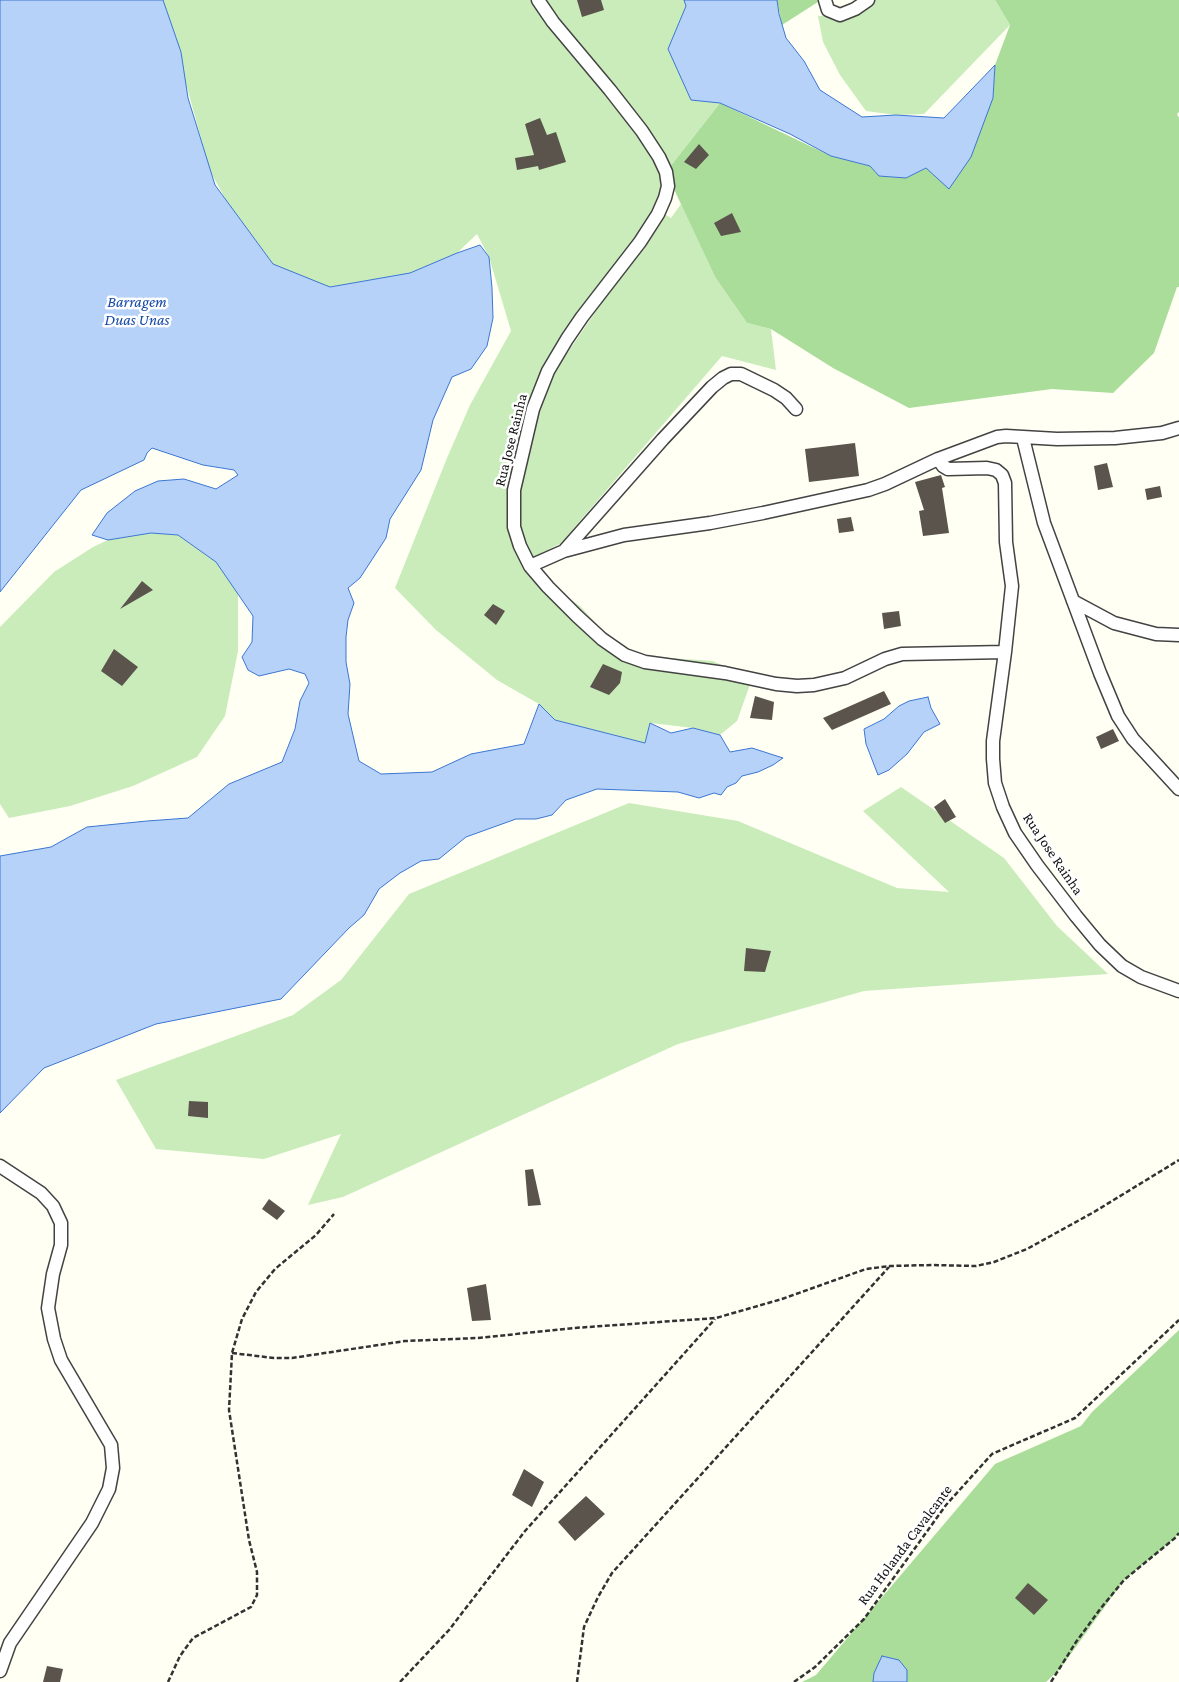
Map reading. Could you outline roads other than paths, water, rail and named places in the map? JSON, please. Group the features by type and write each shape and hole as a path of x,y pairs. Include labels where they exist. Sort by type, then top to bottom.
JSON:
{"street":[{"name":"Rua Jose Rainha","path":"538,0 553,22 642,131 659,157 666,172 668,186 665,198 654,221 582,317 552,363 533,409 514,490 514,527 520,546 530,566 565,605 602,639 626,655 645,662 725,673 776,684 797,686 814,685 845,678 886,659 902,654 1006,652"},
{"path":"825,0 828,10 840,15 855,9 868,0"},
{"path":"564,551 662,439 722,378 731,374 741,374 774,390 786,398 796,409"},
{"path":"530,566 564,551 624,535 763,514 868,490 938,459 997,437 1115,438 1162,433 1179,428"},
{"path":"1023,438 1044,523 1118,716 1133,739 1179,789"},
{"name":"Rua Jose Rainha","path":"938,459 948,469 987,468 996,470 1002,475 1005,483 1006,542 1012,586 1006,652 992,759 995,783 1015,833 1037,865 1100,945 1122,966 1141,977 1179,992"},
{"path":"1073,602 1114,623 1156,634 1179,635"},
{"path":"0,1166 41,1193 53,1206 61,1223 61,1245 53,1274 48,1308 54,1339 61,1360 110,1445 113,1468 109,1489 92,1523 10,1643 0,1672"}],"water":[{"name":"Barragem Duas Unas","path":"0,0 163,0 181,52 188,98 215,185 273,264 330,287 410,273 480,245 489,257 493,318 487,346 471,369 452,377 433,420 421,470 390,519 386,538 360,578 348,588 354,603 348,620 346,637 346,662 350,684 348,714 359,761 381,774 432,772 471,754 524,744 539,704 555,720 645,743 650,723 671,733 693,728 720,735 730,752 752,748 783,758 758,772 742,776 736,783 727,787 721,795 714,793 699,798 678,792 597,789 566,800 552,815 536,819 516,819 466,837 439,859 421,861 400,873 379,889 364,915 349,928 281,999 156,1024 44,1068 0,1113 0,856 51,847 87,827 188,818 229,784 282,762 295,729 300,701 309,683 305,674 289,669 259,676 248,670 242,657 252,642 253,616 216,562 178,535 151,533 108,540 92,535 107,513 135,491 158,481 184,479 216,489 238,475 234,470 203,465 152,448 144,460 81,490 0,592"},
{"path":"684,0 777,0 786,38 804,61 820,90 862,117 896,115 944,118 995,65 993,98 971,157 949,189 926,168 906,178 879,176 870,166 831,156 790,134 720,103 691,100 668,49 686,6"},
{"path":"928,697 931,708 940,724 924,732 907,754 889,770 878,775 866,744 864,729 884,719 899,706 909,701"},
{"path":"882,1656 899,1660 907,1670 907,1682 873,1682 874,1673"}]}
